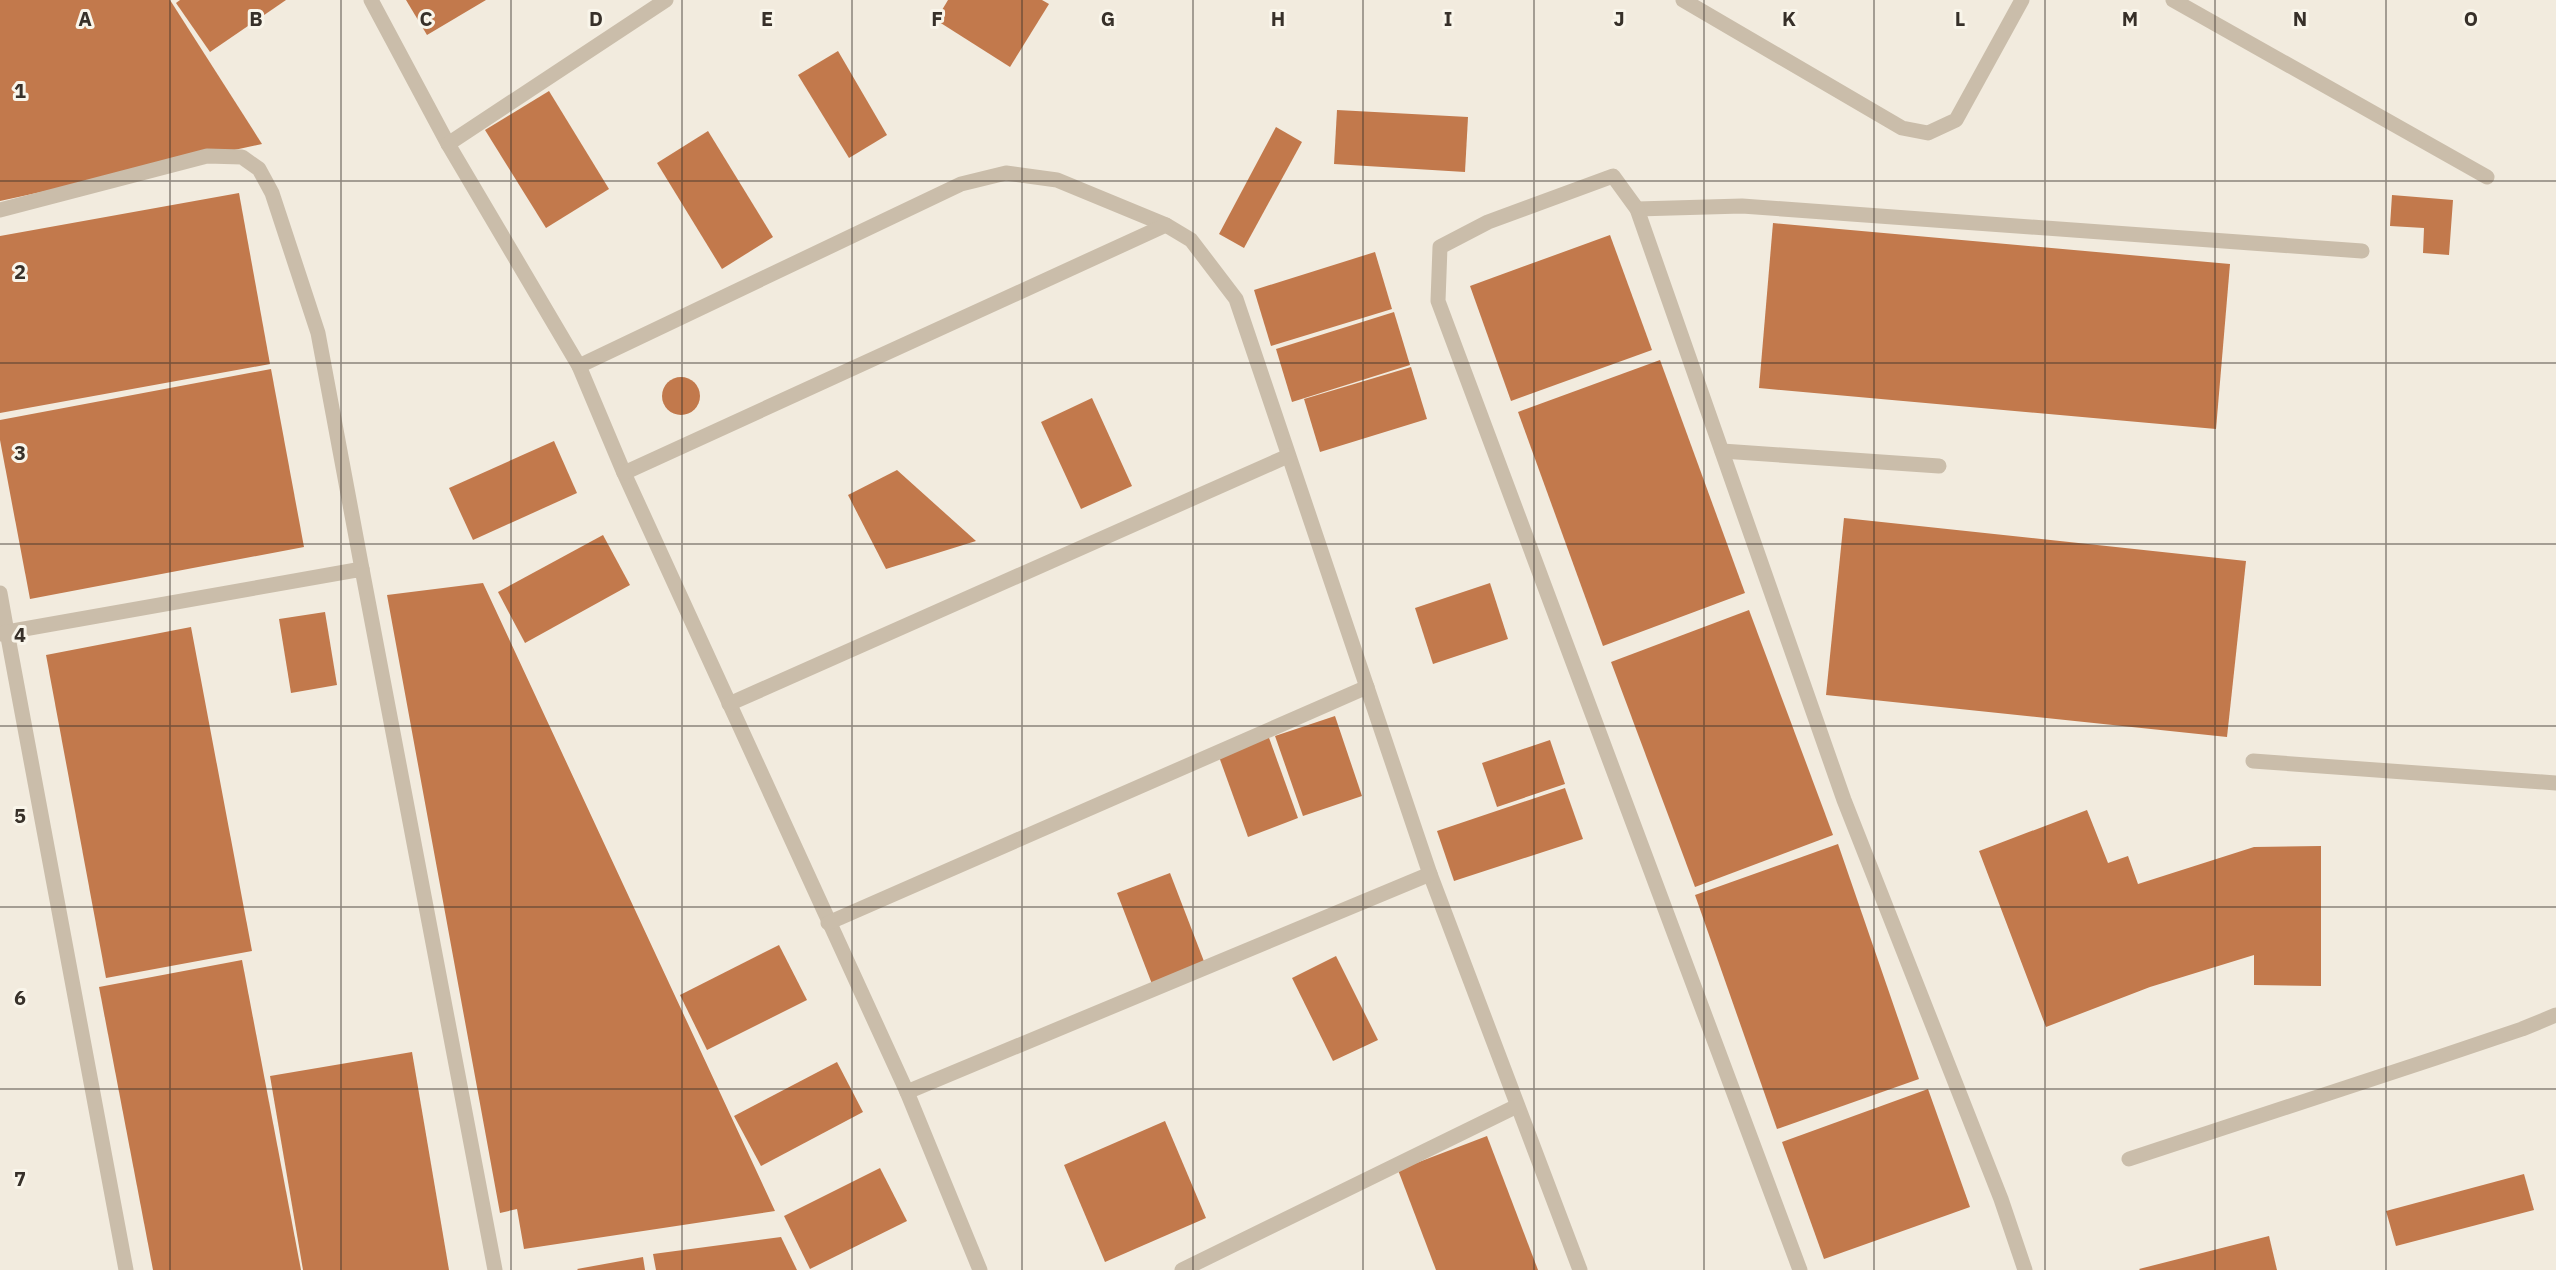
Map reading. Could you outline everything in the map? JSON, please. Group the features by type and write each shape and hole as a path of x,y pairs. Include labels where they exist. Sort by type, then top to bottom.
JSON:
{"street":[{"path":"371,0 448,144 579,366 624,472 907,1092 980,1270"},
{"path":"448,144 666,0"},
{"path":"1683,0 1902,128 1928,133 1956,120 2022,0"},
{"path":"2173,0 2487,177"},
{"path":"0,210 207,156 242,157 259,169 272,194 318,333 495,1270"},
{"path":"579,366 961,184 1005,173 1057,180 1166,225 1191,240 1236,299 1430,874 1580,1270"},
{"path":"1800,1270 1438,301 1440,247 1488,222 1613,176 1637,209 1844,800 2001,1198 2025,1270"},
{"path":"1637,209 1742,206 2362,250"},
{"path":"624,472 1166,225"},
{"path":"1722,451 1939,466"},
{"path":"729,704 1288,456"},
{"path":"4,633 362,569"},
{"path":"0,593 4,633 126,1270"},
{"path":"828,922 1367,687"},
{"path":"2253,761 2556,783"},
{"path":"907,1092 1430,874"},
{"path":"2129,1159 2479,1044 2556,1015"},
{"path":"1182,1270 1517,1106"}],"building":[{"path":"0,0 170,0 262,144 0,201"},
{"path":"180,0 286,0 210,52 176,3"},
{"path":"406,0 486,0 427,35"},
{"path":"948,0 1042,0 1049,4 1010,67 936,20"},
{"path":"838,51 887,135 849,158 798,75"},
{"path":"549,91 609,189 546,228 485,130"},
{"path":"1337,110 1468,117 1465,172 1334,164"},
{"path":"1276,127 1302,142 1244,248 1219,234"},
{"path":"708,131 773,237 722,269 657,163"},
{"path":"239,193 270,364 0,413 0,236"},
{"path":"2392,195 2453,200 2449,255 2423,253 2424,228 2390,226"},
{"path":"1773,223 2230,264 2216,429 1759,388"},
{"path":"1610,235 1652,350 1511,401 1470,286"},
{"path":"1375,252 1392,309 1271,346 1254,290"},
{"path":"1394,312 1410,365 1292,402 1276,349"},
{"path":"1660,360 1745,593 1603,646 1518,412"},
{"path":"1411,367 1427,419 1320,452 1304,399"},
{"path":"271,369 304,547 30,599 0,440 0,420"},
{"path":"681,377 695,382 700,396 695,410 681,415 667,410 662,396 667,382"},
{"path":"1092,398 1132,486 1081,509 1041,422"},
{"path":"554,441 577,493 473,540 449,488"},
{"path":"897,470 976,541 886,569 848,495"},
{"path":"1844,518 2246,561 2227,737 1826,695"},
{"path":"603,535 630,585 525,643 498,592"},
{"path":"483,583 775,1211 524,1249 517,1209 500,1213 387,595"},
{"path":"1490,583 1508,639 1433,664 1415,608"},
{"path":"1749,610 1833,835 1695,887 1611,662"},
{"path":"325,612 337,685 291,693 279,619"},
{"path":"191,627 252,951 106,978 46,655"},
{"path":"1335,716 1362,796 1303,816 1275,736"},
{"path":"1268,735 1298,818 1248,837 1218,754"},
{"path":"1550,740 1565,784 1497,807 1482,763"},
{"path":"1565,788 1583,839 1454,881 1437,831"},
{"path":"2087,810 2108,863 2128,856 2138,884 2254,847 2321,846 2321,986 2254,985 2254,955 2150,987 2046,1027 1979,851"},
{"path":"1838,844 1919,1079 1777,1129 1695,895"},
{"path":"1170,873 1205,964 1152,984 1117,893"},
{"path":"779,945 807,1000 707,1050 680,995"},
{"path":"1336,956 1378,1040 1333,1061 1292,978"},
{"path":"242,960 301,1270 153,1270 99,987"},
{"path":"412,1052 449,1270 303,1270 270,1076"},
{"path":"837,1062 863,1112 761,1166 734,1116"},
{"path":"1928,1089 1970,1207 1824,1259 1782,1142"},
{"path":"1165,1121 1206,1218 1105,1262 1064,1165"},
{"path":"1487,1136 1538,1270 1436,1270 1398,1170"},
{"path":"880,1168 907,1221 810,1269 784,1216"},
{"path":"2524,1174 2534,1210 2396,1246 2386,1211"},
{"path":"2269,1236 2277,1270 2139,1269"},
{"path":"781,1237 797,1270 656,1270 653,1254"},
{"path":"643,1257 645,1270 577,1269"}]}
